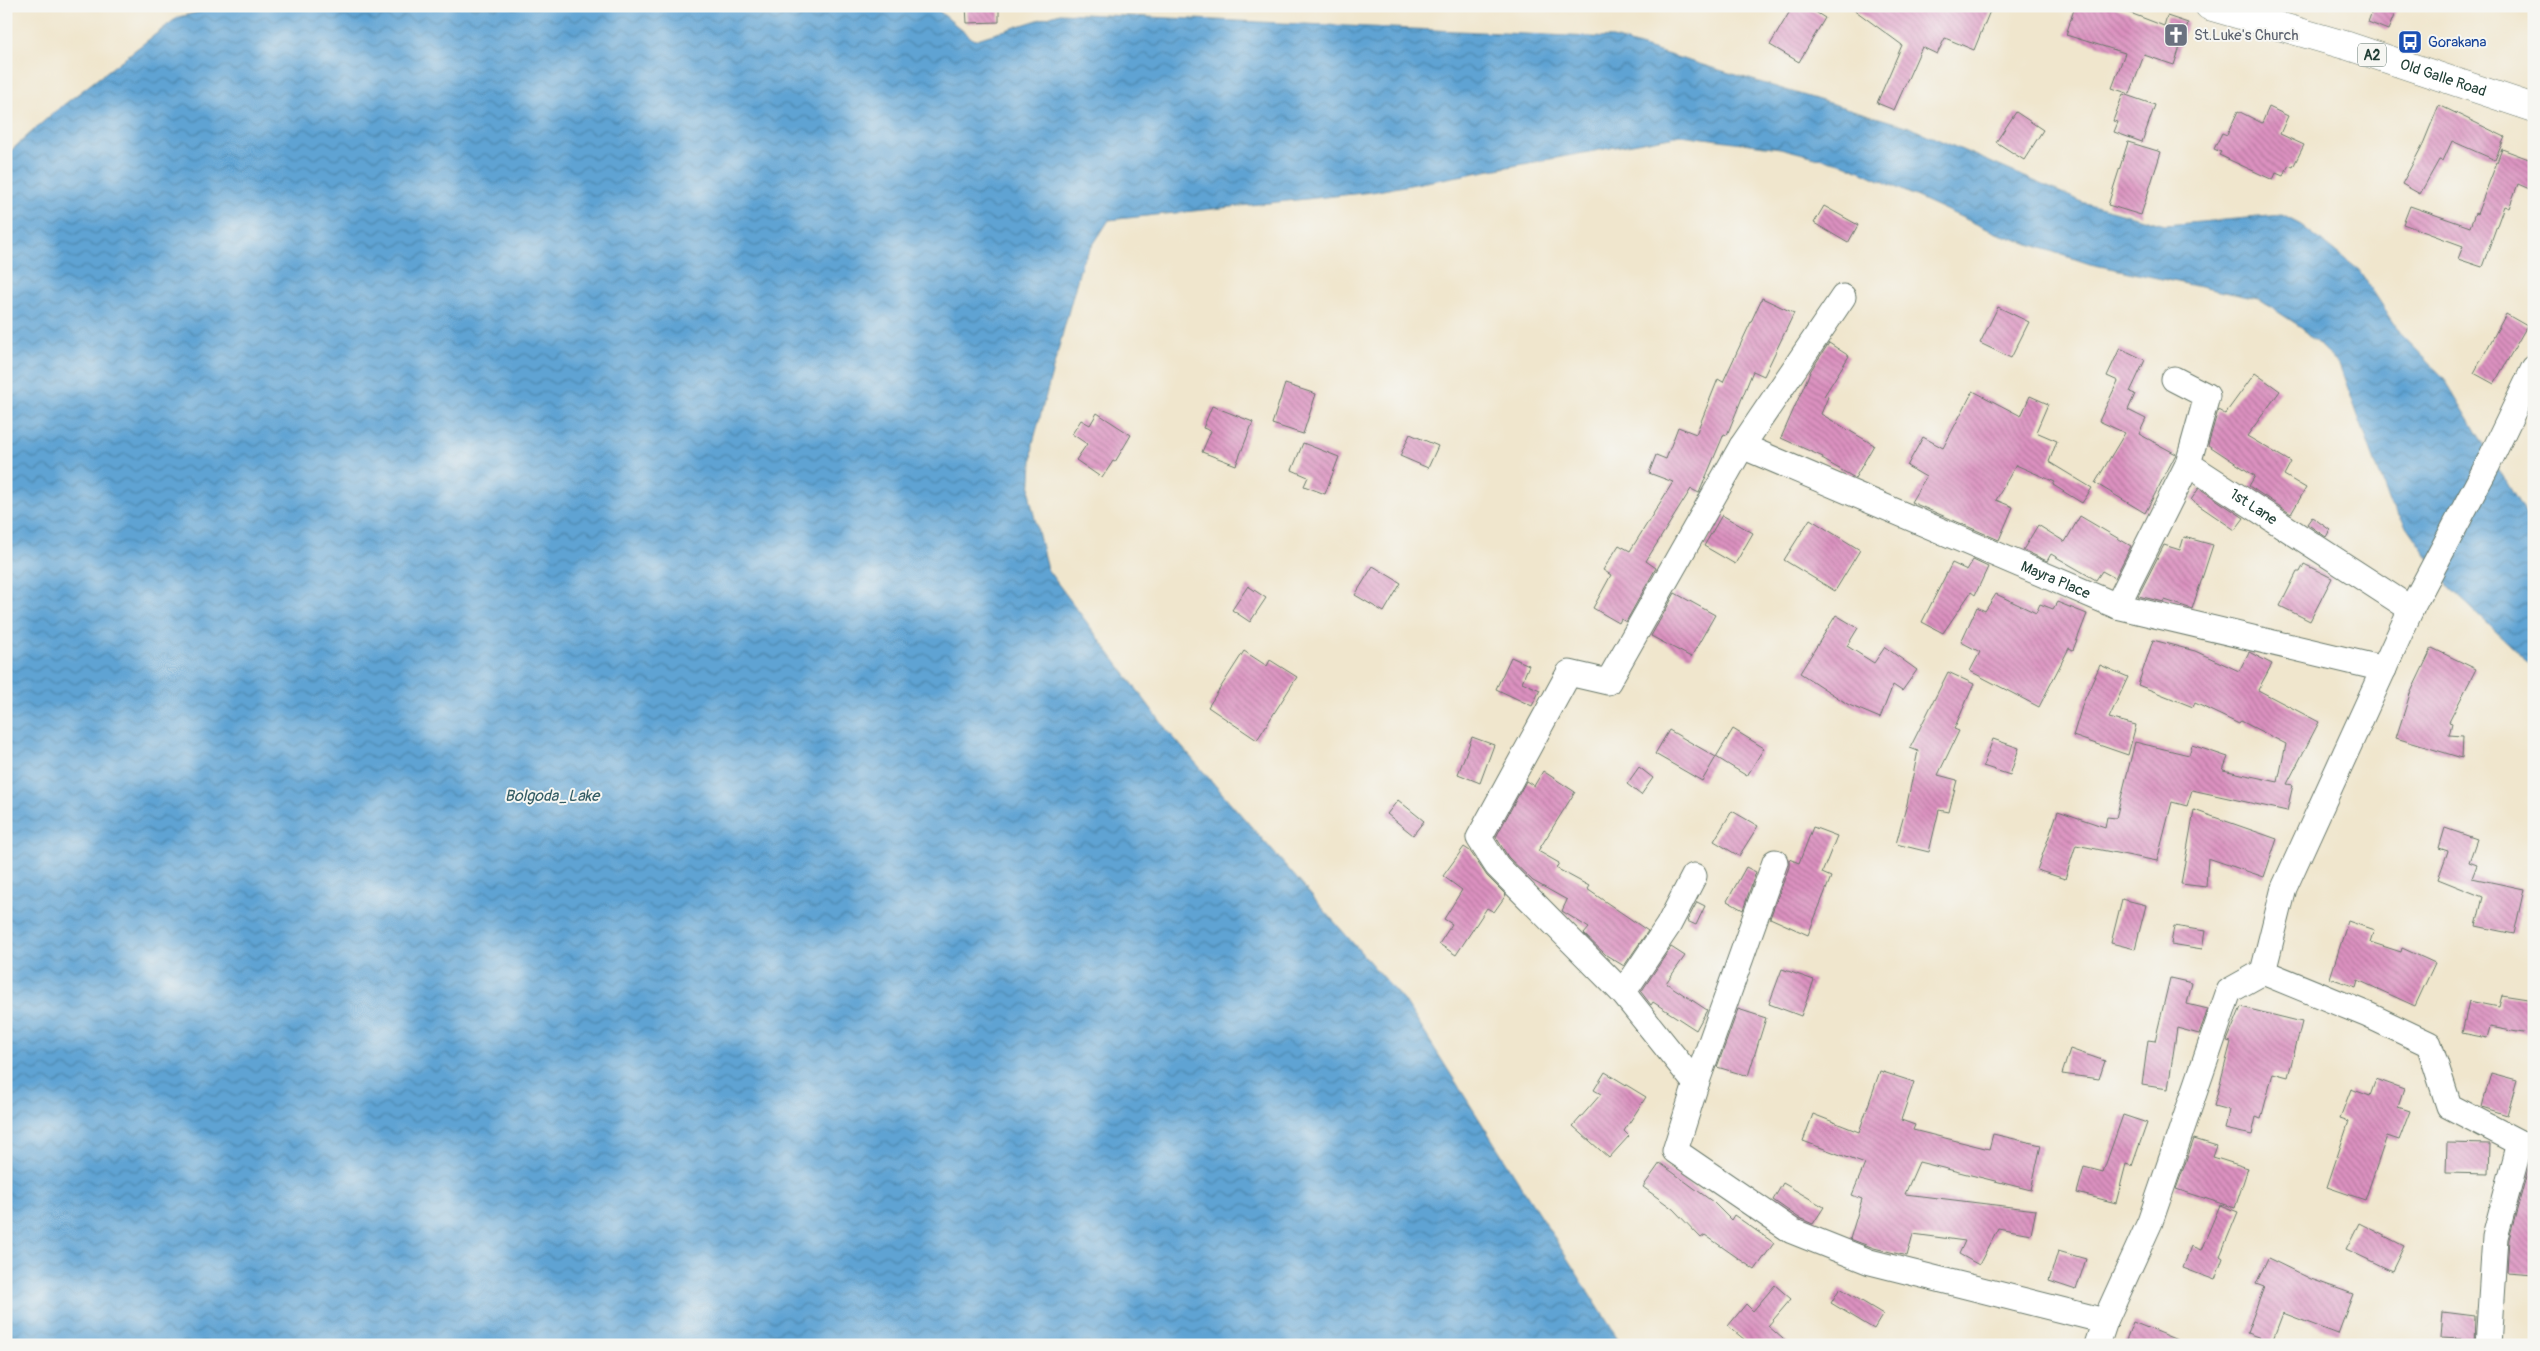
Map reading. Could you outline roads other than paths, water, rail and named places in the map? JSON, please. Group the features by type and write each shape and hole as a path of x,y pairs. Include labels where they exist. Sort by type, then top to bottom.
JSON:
{"highway":[{"name":"Old Galle Road","path":"2209,6 2348,46 2534,108"}],"street":[{"path":"1696,1084 1623,993 1497,866 1479,838 1569,674 1608,682 1742,446 1843,297"},
{"path":"2097,1345 2105,1321 2150,1222 2229,991 2263,972 2284,888 2414,605 2487,466 2534,368"},
{"path":"2118,606 2188,464 2207,396 2174,379"},
{"name":"Mayra Place","path":"1742,446 2118,606 2384,669"},
{"name":"1st Lane","path":"2188,464 2414,605"},
{"path":"1775,862 1696,1084 1675,1151 1792,1231 1870,1262 2105,1321"},
{"path":"1623,993 1668,926 1694,876"},
{"path":"2263,972 2368,1015 2429,1044 2449,1106 2527,1144 2495,1237 2488,1345"}],"water":[{"name":"Bolgoda_Lake","path":"225,6 933,6 974,40 1060,13 1613,38 1909,127 2085,203 2165,225 2282,215 2301,225 2359,270 2402,335 2444,378 2534,528 2534,665 2526,660 2448,586 2390,503 2339,364 2298,325 2258,299 2090,264 1996,233 1847,165 1780,148 1681,135 1372,192 1109,220 1082,262 1033,443 1030,498 1047,569 1167,730 1407,1005 1622,1345 6,1345 6,155 53,113 178,17"}],"place":[{"name":"St.Luke's Church","path":"2176,35"},
{"name":"Gorakana","path":"2410,42"}]}
